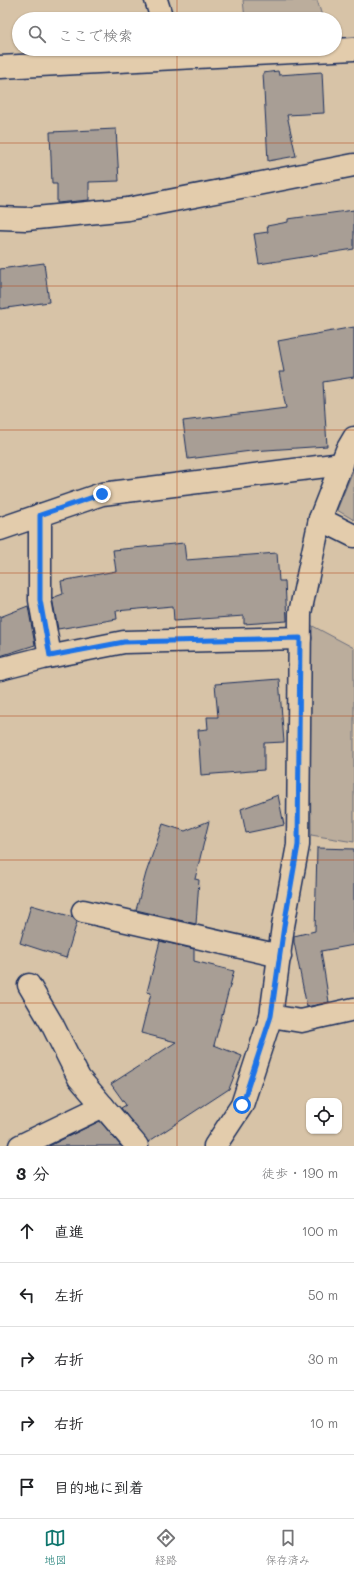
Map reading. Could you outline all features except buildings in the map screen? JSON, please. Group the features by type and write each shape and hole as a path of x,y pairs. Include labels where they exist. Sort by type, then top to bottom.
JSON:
{"street":[{"path":"156,0 160,12"},
{"path":"342,50 354,50"},
{"path":"0,66 139,56"},
{"path":"0,218 26,219 128,209 354,165"},
{"path":"215,1146 242,1105 271,1016 298,845 300,613 320,519 354,438"},
{"path":"0,528 102,494 342,464"},
{"path":"40,515 40,600 50,656"},
{"path":"320,519 354,536"},
{"path":"0,670 50,656 124,642 300,638"},
{"path":"83,912 280,956"},
{"path":"29,985 52,1024 79,1078 137,1146"},
{"path":"271,1016 301,1021 354,1009"},
{"path":"20,1146 103,1106"}],"shaded area":[{"path":"243,0 317,0 321,12 244,12"},
{"path":"354,468 354,520 337,510"},
{"path":"309,624 354,648 354,842 311,835"}],"route":[{"path":"102,494 40,515 40,600 50,656 124,642 300,638 298,845 271,1016 242,1105"}]}
